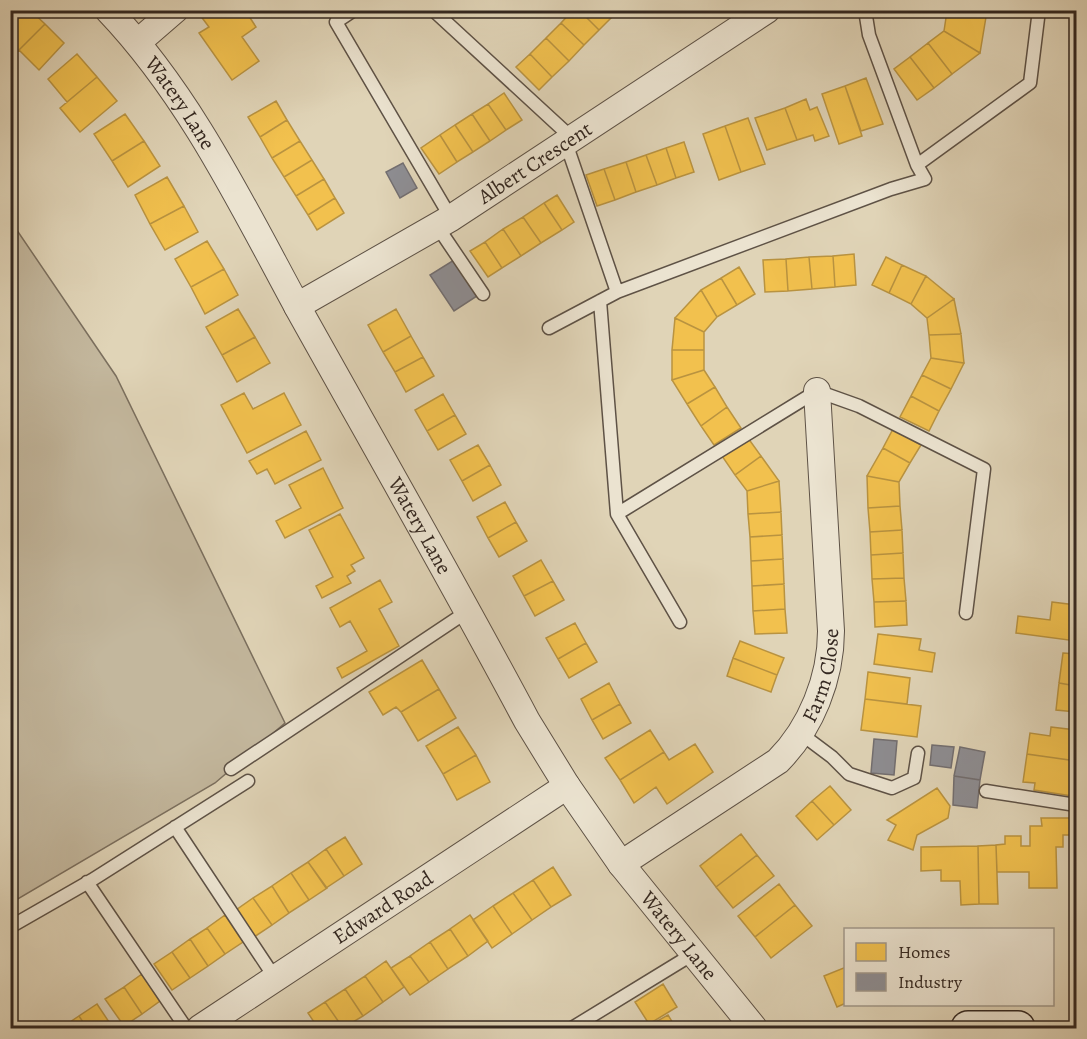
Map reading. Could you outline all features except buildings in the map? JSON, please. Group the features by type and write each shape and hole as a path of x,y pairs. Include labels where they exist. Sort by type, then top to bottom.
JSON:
{"street":[{"name":"Watery Lane","path":"108,10 138,42 174,91 246,212 468,610 527,721 567,786 621,864 754,1029"},
{"path":"138,42 175,10"},
{"name":"Albert Crescent","path":"297,306 444,222 767,10"},
{"name":"Farm Close","path":"621,864 769,768 786,753 800,733 825,681 831,648 817,391"},
{"name":"Edward Road","path":"200,1029 567,786"},
{"path":"968,1029 1018,1029"}],"lane":[{"path":"354,10 336,22 483,294"},
{"path":"433,10 569,141 617,292"},
{"path":"549,328 617,292 891,189 925,179 917,165 869,35 865,10"},
{"path":"917,165 1030,83 1039,10"},
{"path":"600,302 617,514 680,622"},
{"path":"617,514 817,391 859,406 984,470 966,613"},
{"path":"231,769 468,610"},
{"path":"800,733 832,757 849,774 892,788 914,778 918,753"},
{"path":"10,927 87,882 248,781"},
{"path":"986,791 1077,805"},
{"path":"175,827 275,978"},
{"path":"87,882 186,1029"},
{"path":"572,1029 693,954"}],"shaded area":[{"path":"10,220 116,376 285,723 215,783 11,903"}]}
